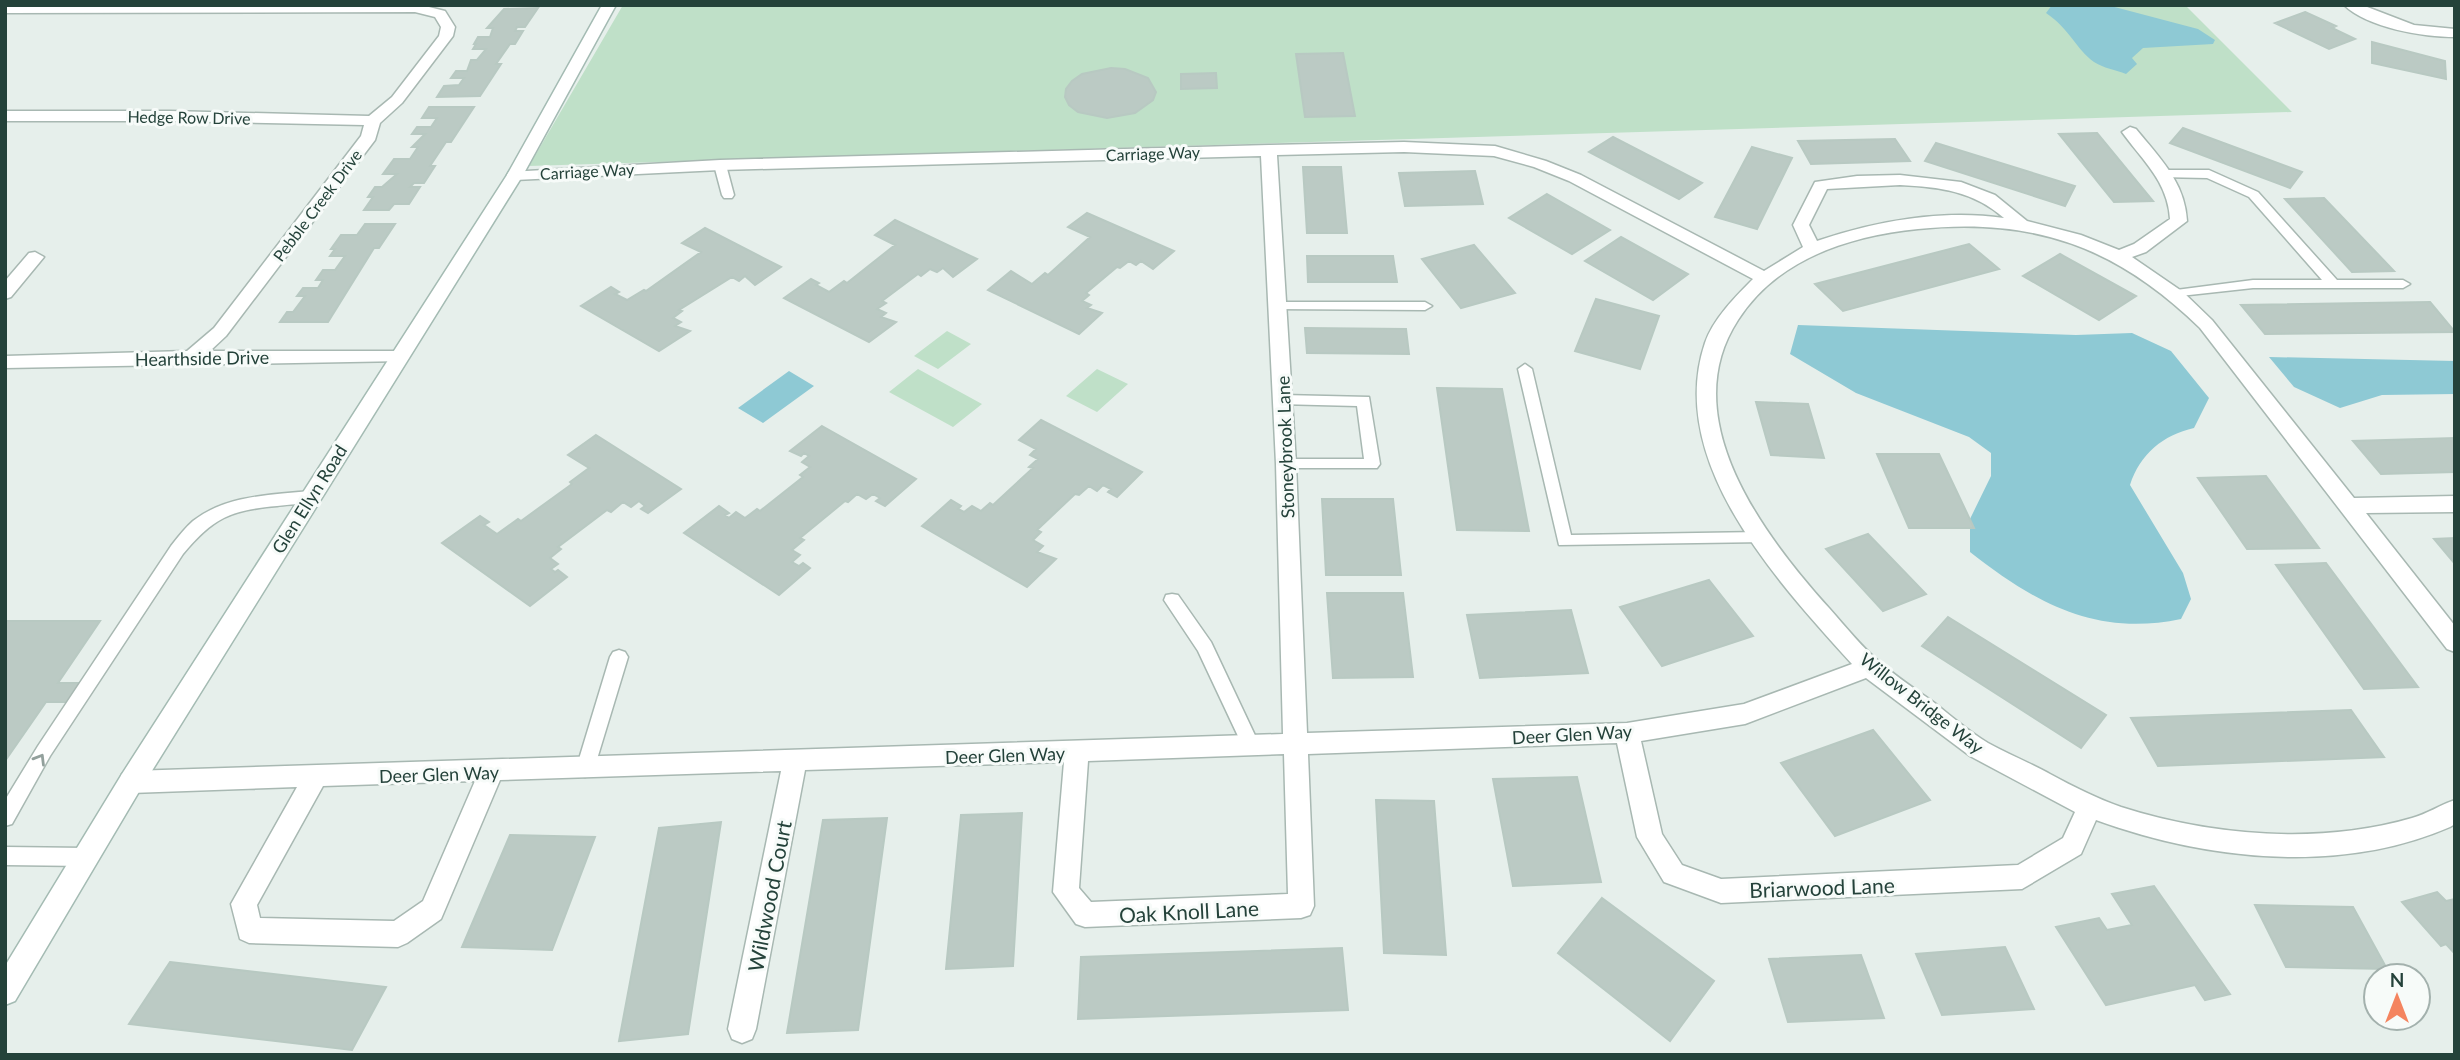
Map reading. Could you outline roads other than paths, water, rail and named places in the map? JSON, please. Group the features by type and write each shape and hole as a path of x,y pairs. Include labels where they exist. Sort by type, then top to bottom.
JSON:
{"street":[{"name":"Glen Ellyn Road","path":"8,983 131,782 515,174 609,5"},
{"path":"2351,5 2389,23 2426,31 2455,33"},
{"name":"Pebble Creek Drive","path":"5,9 398,7 440,14 448,27 446,36 397,100 373,121 369,137 228,321 192,357"},
{"name":"Hedge Row Drive","path":"5,116 170,116 373,121"},
{"path":"2120,256 2140,248 2179,221 2179,205 2173,187 2130,132"},
{"name":"Carriage Way","path":"515,174 720,165 1269,150 1436,147 1496,151 1575,178 1763,277"},
{"name":"Stoneybrook Lane","path":"1269,150 1286,464 1295,745"},
{"path":"1813,249 1801,225 1821,185 1840,181 1912,180 1975,191 2001,205 2020,224"},
{"name":"Willow Bridge Way","path":"2455,643 2206,324 2152,275 2095,243 2020,224 1993,221 1880,228 1835,240 1796,256 1763,277 1728,315 1717,332 1705,371 1706,411 1720,463 1760,538 1795,587 1870,667 1976,748 2089,807 2150,826 2204,838 2296,846 2379,838 2411,830 2455,811"},
{"path":"5,293 35,257"},
{"name":"Hearthside Drive","path":"5,362 192,357 398,357"},
{"path":"2349,506 2455,504"},
{"name":"Deer Glen Way","path":"131,782 1627,733 1745,713 1870,667"},
{"name":"Briarwood Lane","path":"1627,733 1650,837 1673,874 1721,891 2022,877 2072,846 2089,807"},
{"name":"Oak Knoll Lane","path":"1077,753 1066,892 1085,915 1301,906 1295,745"},
{"name":"Wildwood Court","path":"742,1029 795,762"},
{"path":"315,778 244,904 249,930 398,934 432,910 491,772"}],"lane":[{"path":"720,165 728,195"},
{"path":"2163,174 2209,174 2254,195 2334,285"},
{"path":"2176,294 2253,284 2403,284"},
{"path":"1278,306 1425,306"},
{"path":"1525,369 1565,541 1760,538"},
{"path":"1283,400 1364,401 1372,464 1286,464"},
{"path":"5,818 44,751 177,550 199,526 221,512 248,503 310,497"},
{"path":"1172,600 1205,647 1251,746"},
{"path":"585,768 619,657"},
{"path":"5,856 86,857"}],"water":[{"path":"2052,5 2107,5 2198,29 2215,40 2213,44 2143,48 2132,58 2137,64 2126,74 2101,66 2088,57 2061,25 2046,13"},
{"path":"1798,325 2076,335 2132,333 2171,351 2209,398 2194,428 2163,441 2146,455 2130,485 2183,573 2191,599 2181,619 2121,623 2068,611 2018,587 1970,552 1970,519 1991,476 1991,453 1969,437 1856,393 1790,354"},
{"path":"2269,357 2455,361 2455,394 2382,395 2340,408 2294,387"},
{"path":"789,371 814,386 763,423 738,408"}]}
